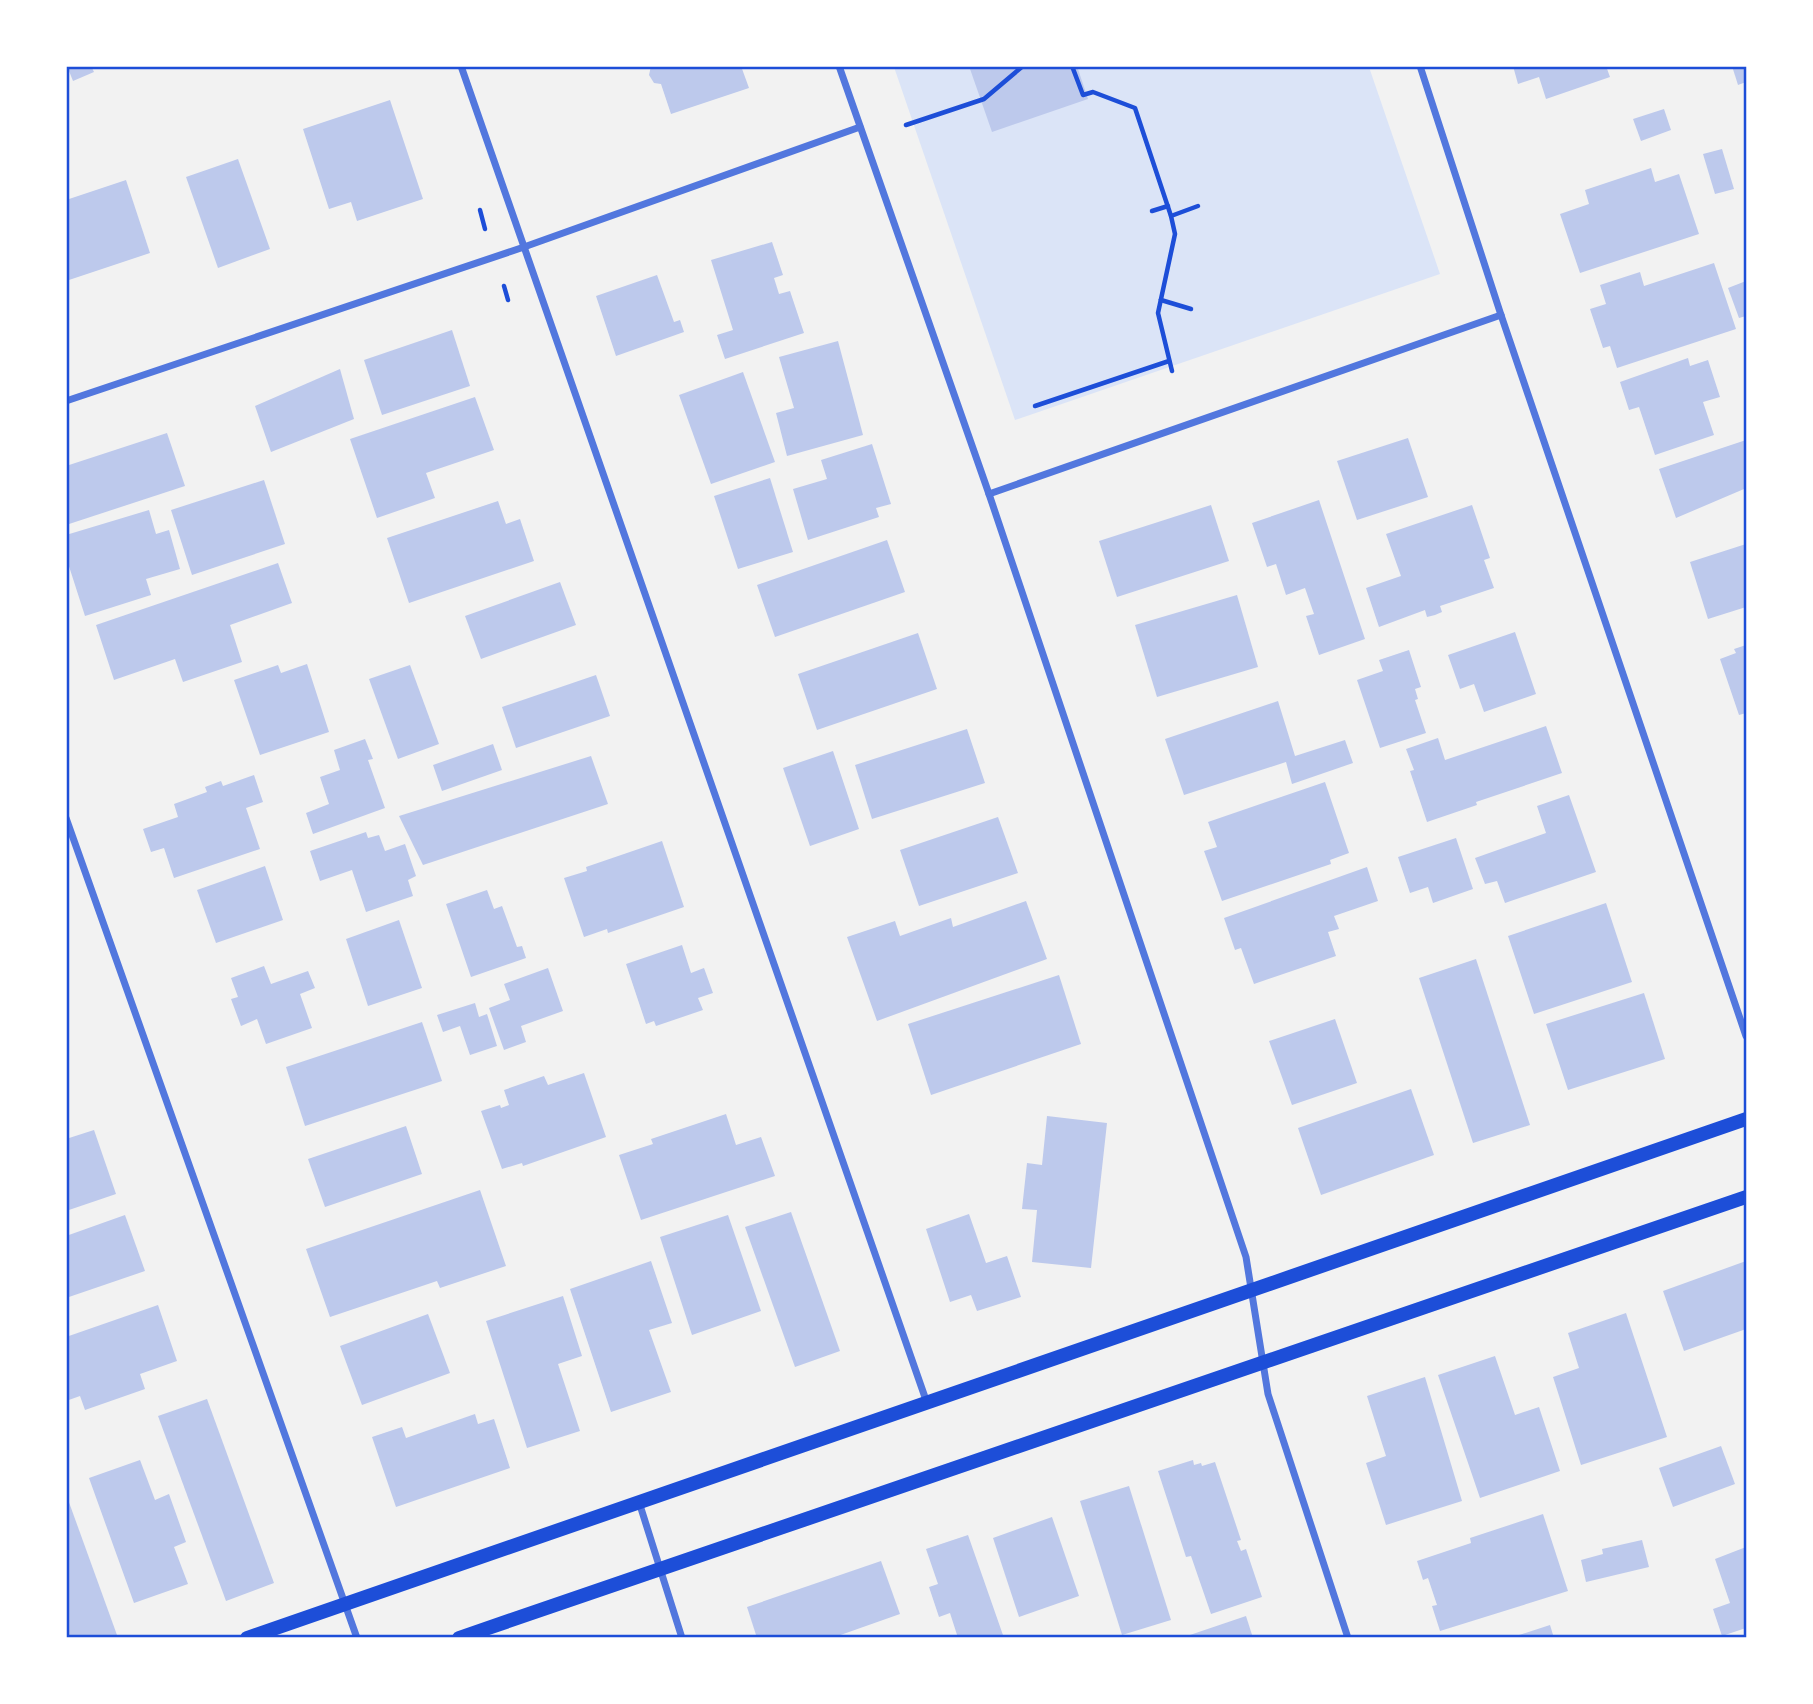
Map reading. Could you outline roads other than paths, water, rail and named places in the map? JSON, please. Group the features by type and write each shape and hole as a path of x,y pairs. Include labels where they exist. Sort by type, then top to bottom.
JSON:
{"main road":[{"path":"247,1637 1746,1119"},
{"path":"458,1637 1746,1196"}],"street":[{"path":"461,66 927,1402"},
{"path":"839,66 989,494 1246,1257 1271,1404 1348,1637"},
{"path":"1420,66 1501,315 1746,1036"},
{"path":"66,401 524,247 860,127"},
{"path":"989,494 1501,315"},
{"path":"66,818 357,1637"},
{"path":"639,1502 682,1637"}]}
